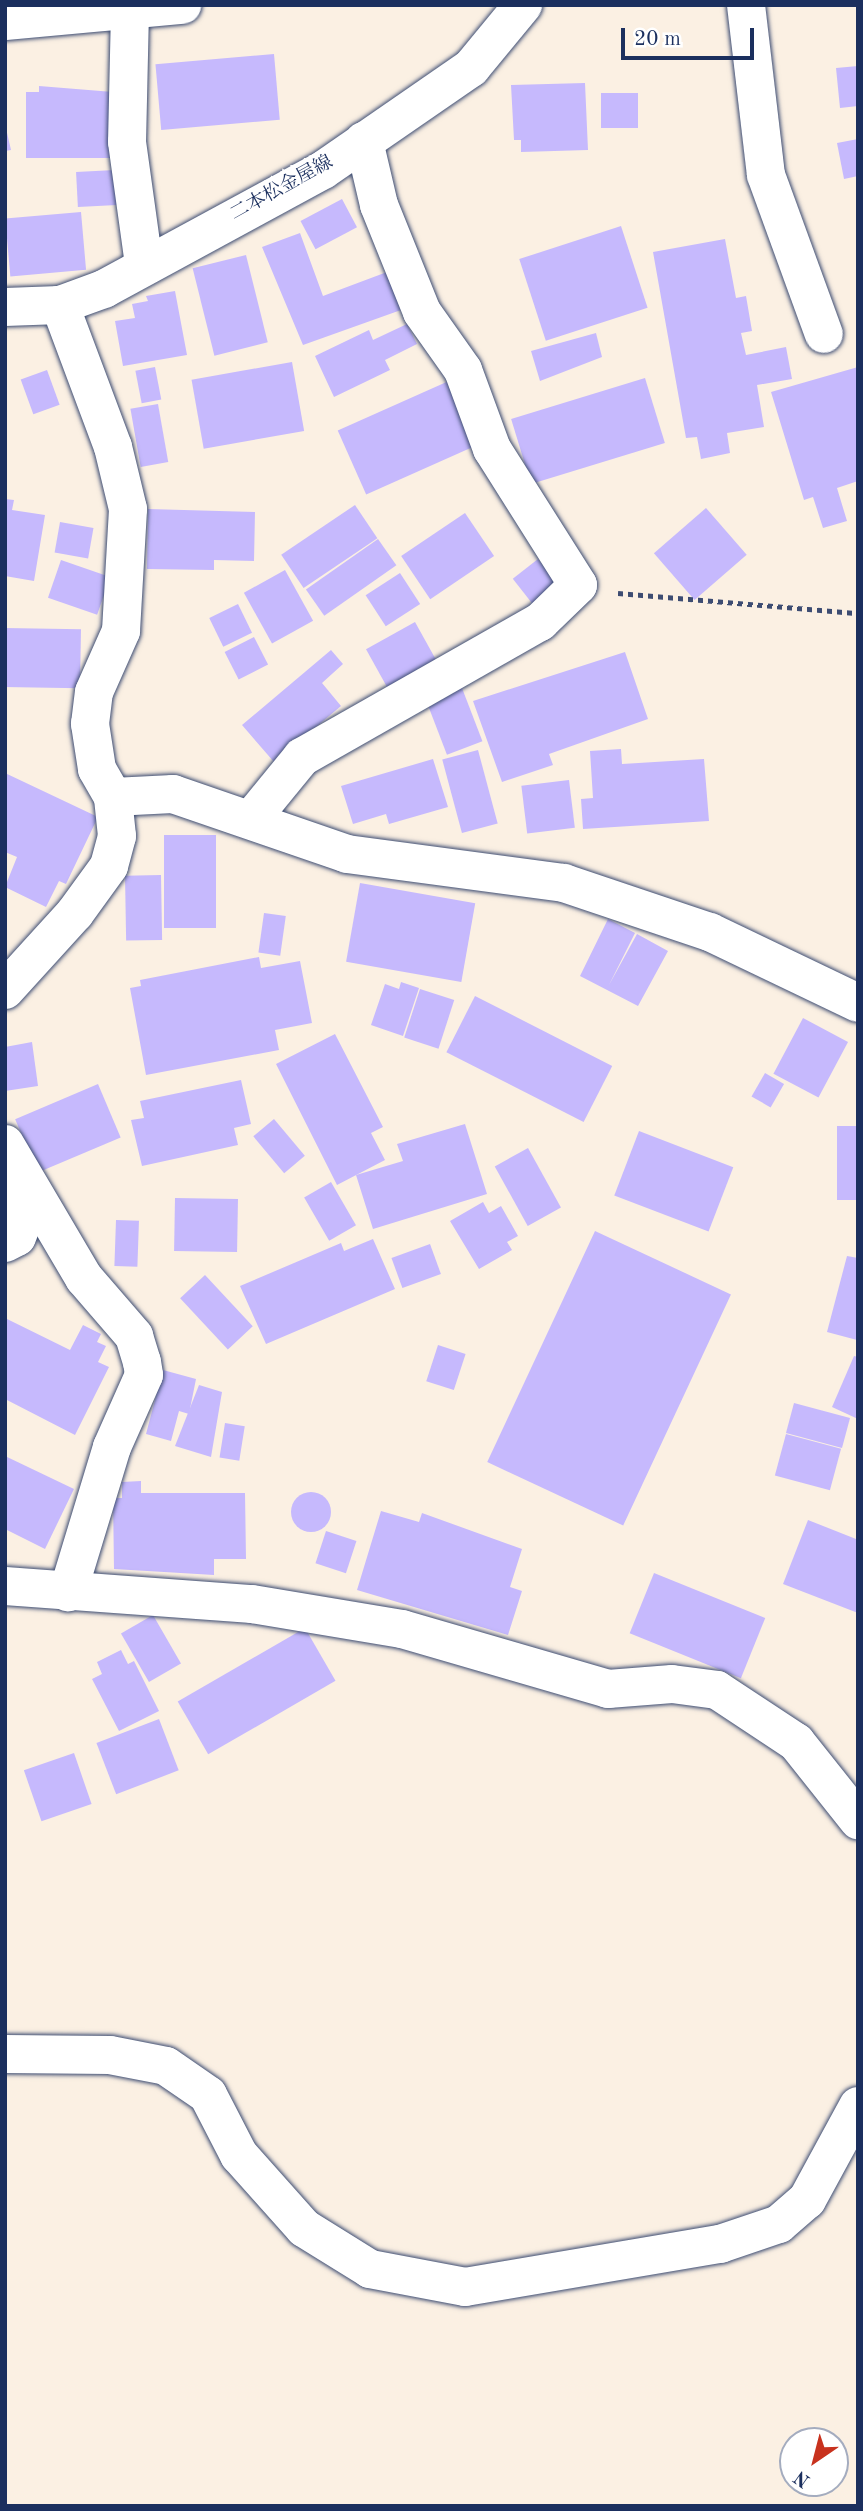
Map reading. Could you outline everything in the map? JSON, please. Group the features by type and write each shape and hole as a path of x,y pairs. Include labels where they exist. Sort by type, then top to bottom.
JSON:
{"street":[{"path":"5,20 182,5"},
{"name":"二本松金屋線","path":"5,307 60,305 104,289 364,141 471,68 523,5"},
{"path":"746,5 766,176 824,334"},
{"path":"130,11 127,142 144,264"},
{"path":"252,818 302,757 540,622 578,585 492,449 463,370 422,312 379,205 364,141"},
{"path":"5,990 109,866 117,836 113,797 97,769 90,724 94,692 121,631 128,509 113,447 60,305"},
{"path":"113,797 173,793 252,818 347,854 526,876 632,903 734,942 858,1003"},
{"path":"5,1243 17,1237 23,1221 8,1180 10,1151"},
{"path":"10,1151 72,1261 134,1336 144,1374 112,1447 68,1592"},
{"path":"5,1586 68,1592 159,1592 330,1615 402,1629 580,1684 717,1690 796,1742 858,1820"},
{"path":"5,2054 110,2055 166,2066 208,2095 239,2155 304,2228 370,2269 465,2287 720,2244 779,2224 807,2200 858,2106"}],"path":[{"path":"578,585 664,601 858,613"}],"building":[{"path":"274,54 280,120 161,130 155,64"},
{"path":"858,66 858,106 840,108 836,68"},
{"path":"585,83 588,150 521,152 521,140 514,140 511,85"},
{"path":"39,86 113,92 113,158 26,158 26,92 39,92"},
{"path":"601,93 638,93 638,128 601,128"},
{"path":"5,124 11,150 5,151"},
{"path":"858,139 858,176 844,179 837,143"},
{"path":"115,170 117,205 78,207 76,172"},
{"path":"342,199 357,227 316,249 301,221"},
{"path":"81,212 86,270 10,276 5,219"},
{"path":"621,226 648,308 546,341 519,259"},
{"path":"300,233 323,296 387,272 401,310 303,345 262,247"},
{"path":"725,239 736,298 746,296 752,331 741,333 746,355 786,347 792,379 757,385 764,427 727,433 730,453 701,459 697,437 686,438 653,252"},
{"path":"246,255 268,342 214,356 193,268"},
{"path":"175,291 187,355 123,366 115,321 135,318 132,304 148,301 146,296"},
{"path":"407,324 417,344 385,360 390,370 334,397 315,356 369,330 373,340"},
{"path":"596,333 602,357 540,381 531,351"},
{"path":"292,362 304,431 204,449 192,380"},
{"path":"155,367 161,399 142,403 135,371"},
{"path":"858,367 858,481 837,488 847,521 823,528 813,497 804,500 771,392"},
{"path":"47,370 60,405 33,414 21,380"},
{"path":"645,378 665,443 531,484 511,419"},
{"path":"451,380 479,444 366,494 338,430"},
{"path":"158,404 168,462 141,467 130,409"},
{"path":"5,499 14,500 12,510 45,515 34,581 5,576"},
{"path":"355,505 377,538 304,588 281,555"},
{"path":"706,508 747,555 695,600 654,553"},
{"path":"148,509 255,512 254,561 214,560 214,570 147,569"},
{"path":"465,513 494,556 430,599 401,556"},
{"path":"60,522 93,528 88,558 55,553"},
{"path":"378,539 396,565 324,616 306,589"},
{"path":"538,559 561,588 536,608 513,579"},
{"path":"61,560 110,577 97,615 48,598"},
{"path":"285,570 313,621 272,644 244,593"},
{"path":"400,573 420,604 386,626 366,595"},
{"path":"238,604 252,633 223,647 209,618"},
{"path":"415,622 440,667 391,694 366,649"},
{"path":"5,628 81,629 80,688 5,687"},
{"path":"254,637 268,665 239,680 225,652"},
{"path":"331,650 343,664 322,683 341,706 274,762 242,725"},
{"path":"625,652 648,719 549,754 553,765 502,782 473,701"},
{"path":"462,688 482,741 447,755 427,702"},
{"path":"621,749 622,764 704,759 709,821 583,829 581,799 593,798 590,751"},
{"path":"478,750 498,823 462,833 442,760"},
{"path":"433,759 448,807 389,824 386,814 353,824 341,786"},
{"path":"5,773 98,817 66,884 59,881 46,907 5,887 17,857 5,852"},
{"path":"569,780 575,828 527,833 521,786"},
{"path":"164,835 216,835 216,928 164,928"},
{"path":"161,875 162,940 126,941 125,876"},
{"path":"360,883 475,903 461,982 346,962"},
{"path":"264,913 286,916 280,956 258,953"},
{"path":"608,919 635,933 609,985 637,934 668,951 638,1006 580,976"},
{"path":"259,957 261,968 300,961 312,1023 275,1030 279,1050 146,1075 130,988 141,986 140,980"},
{"path":"401,982 419,988 403,1036 371,1025 385,984 399,989"},
{"path":"420,989 454,1000 438,1049 404,1038"},
{"path":"475,996 612,1066 584,1122 446,1052"},
{"path":"803,1018 848,1042 818,1098 773,1074"},
{"path":"335,1034 383,1127 371,1133 385,1160 337,1185 276,1064"},
{"path":"32,1042 38,1086 5,1091 5,1047"},
{"path":"765,1073 784,1084 771,1107 752,1096"},
{"path":"241,1080 251,1124 234,1128 238,1145 142,1166 131,1120 144,1118 140,1101"},
{"path":"98,1084 121,1137 38,1173 15,1119"},
{"path":"274,1119 305,1156 284,1173 253,1136"},
{"path":"465,1124 487,1194 373,1229 356,1175 403,1161 397,1144"},
{"path":"837,1126 858,1126 858,1200 837,1200"},
{"path":"639,1131 733,1167 709,1232 614,1195"},
{"path":"528,1148 561,1207 528,1226 495,1166"},
{"path":"331,1182 356,1225 329,1241 304,1198"},
{"path":"175,1198 238,1199 237,1252 174,1251"},
{"path":"483,1202 489,1213 501,1206 518,1236 507,1242 512,1250 479,1269 450,1221"},
{"path":"116,1220 139,1221 137,1267 114,1266"},
{"path":"595,1231 731,1294 623,1526 487,1462"},
{"path":"373,1239 395,1289 266,1344 240,1286 341,1243 344,1251"},
{"path":"430,1244 441,1274 402,1288 391,1258"},
{"path":"847,1256 858,1258 857,1340 827,1332"},
{"path":"205,1275 253,1326 228,1349 180,1298"},
{"path":"5,1318 70,1350 83,1325 101,1334 97,1342 106,1346 98,1362 109,1367 75,1435 5,1399"},
{"path":"438,1345 466,1354 454,1390 426,1381"},
{"path":"854,1356 858,1357 858,1419 832,1407"},
{"path":"163,1370 196,1379 189,1414 179,1411 171,1441 146,1434"},
{"path":"199,1385 222,1392 211,1457 175,1446"},
{"path":"794,1403 850,1418 842,1448 786,1433"},
{"path":"225,1423 245,1426 239,1461 220,1458"},
{"path":"786,1434 841,1449 830,1490 775,1476"},
{"path":"5,1456 74,1489 45,1549 5,1529"},
{"path":"141,1481 141,1493 245,1493 246,1559 214,1559 214,1575 114,1569 113,1498 122,1498 122,1482"},
{"path":"311,1492 325,1498 331,1512 325,1526 311,1532 297,1526 291,1512 297,1498"},
{"path":"381,1511 419,1522 422,1513 522,1549 510,1587 522,1591 508,1635 357,1590"},
{"path":"808,1520 856,1539 858,1613 783,1584"},
{"path":"326,1531 356,1541 346,1573 315,1563"},
{"path":"654,1573 765,1618 741,1678 630,1633"},
{"path":"153,1615 181,1663 149,1682 121,1634"},
{"path":"305,1628 336,1681 208,1754 178,1702"},
{"path":"121,1650 128,1664 134,1661 159,1711 119,1731 92,1679 102,1674 97,1662"},
{"path":"159,1719 179,1770 116,1794 96,1743"},
{"path":"74,1753 92,1804 41,1821 24,1770"}]}
